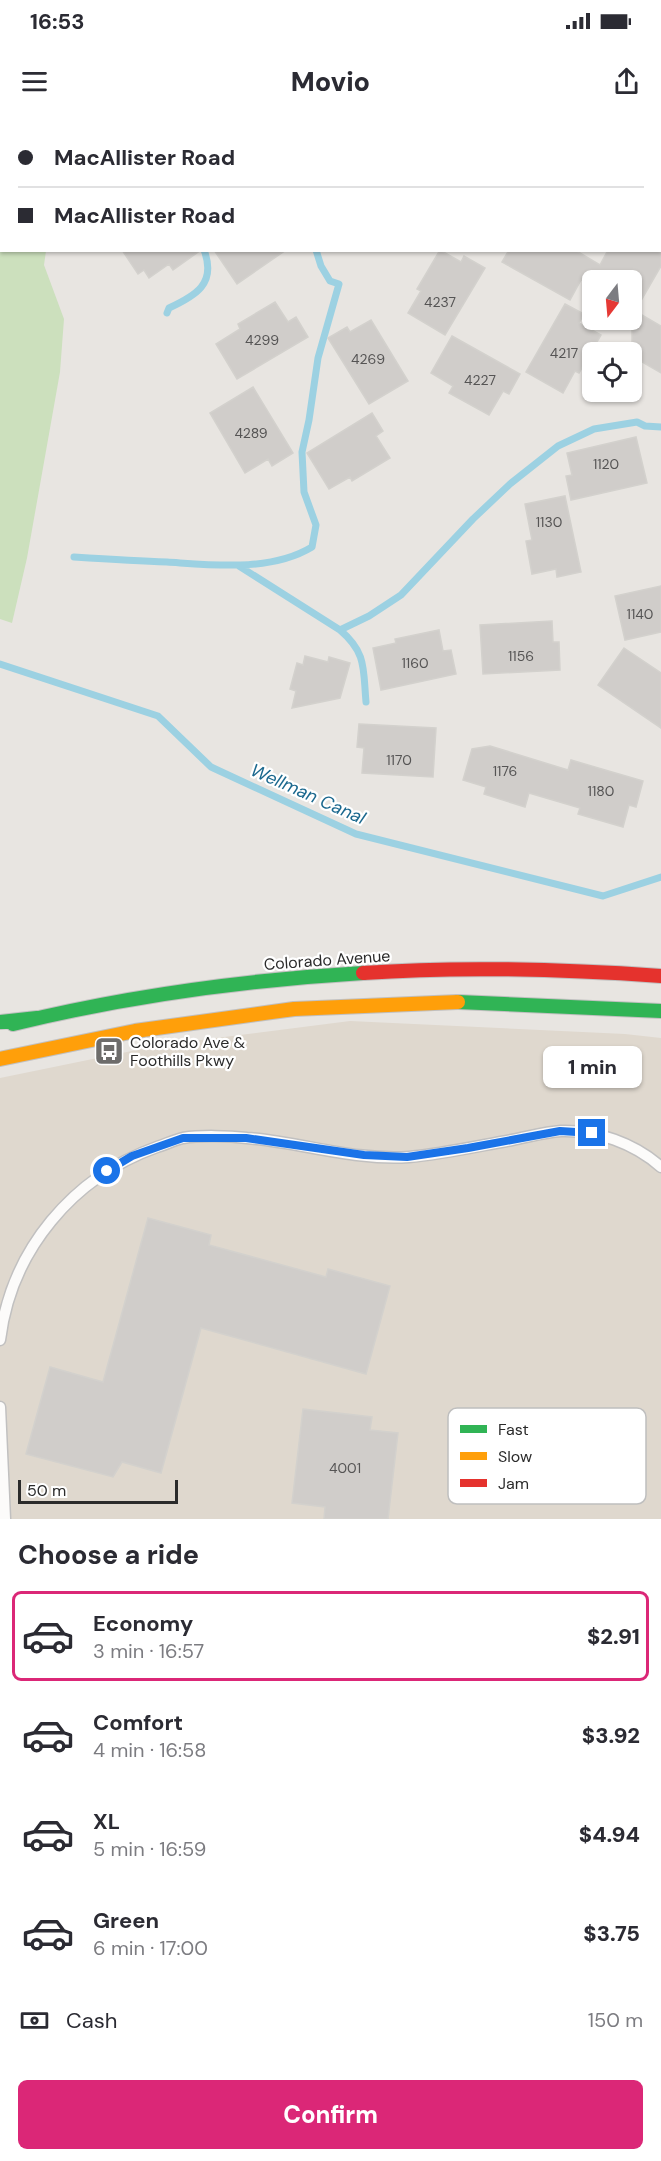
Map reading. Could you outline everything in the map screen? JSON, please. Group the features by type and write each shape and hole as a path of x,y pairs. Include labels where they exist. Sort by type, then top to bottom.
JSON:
{"main road":[{"name":"Colorado Avenue","path":"0,1028 37,1018 171,993 288,977 508,968 661,976"},
{"path":"0,1059 135,1031 294,1009 444,1001 661,1011"},
{"path":"0,1022 37,1018"}],"lane":[{"path":"0,1340 2,1322 19,1270 40,1235 66,1203 97,1177 132,1156 183,1138 246,1138 364,1155 407,1157 560,1131 592,1133 622,1142 650,1157 661,1167"},
{"path":"0,1407 5,1519"}],"shaded area":[{"path":"350,1021 625,1034 661,1038 661,1519 0,1519 0,1078 161,1045"}],"green space":[{"path":"0,252 46,252 44,265 64,319 60,372 27,558 12,623 0,619"}],"building":[{"path":"123,252 198,252 173,270 169,264 149,278 144,270 138,274"},
{"path":"215,252 283,252 237,284"},
{"path":"439,252 444,252 461,262 464,256 485,268 445,335 408,313 421,291 417,289"},
{"path":"508,252 578,252 600,265 607,252 661,252 661,266 642,299 642,270 582,270 582,280 570,300 502,262"},
{"path":"275,302 288,322 296,317 308,337 237,379 216,344 240,329 238,324"},
{"path":"565,304 582,313 579,323 582,325 582,330 592,330 601,335 597,342 582,342 582,368 579,373 575,371 563,393 526,372"},
{"path":"642,315 661,326 661,373 642,362 642,342 632,342 632,330 642,330"},
{"path":"371,320 408,381 369,404 328,338 347,327 350,332"},
{"path":"452,336 520,374 509,394 503,391 489,415 449,393 453,386 431,373"},
{"path":"253,387 293,453 272,466 268,459 245,473 210,413"},
{"path":"372,413 383,431 376,436 390,458 352,481 350,477 329,489 307,453"},
{"path":"636,437 647,483 571,500 566,476 572,475 567,453"},
{"path":"565,496 581,572 557,577 556,569 532,574 526,541 532,540 525,504"},
{"path":"661,586 661,632 625,640 615,596"},
{"path":"552,621 553,642 559,642 560,670 483,674 480,625"},
{"path":"439,630 443,651 451,650 456,674 381,690 373,648 396,643 395,639"},
{"path":"624,648 661,673 661,728 598,685"},
{"path":"305,656 328,662 329,657 350,663 340,698 292,708 296,691 290,689 297,663 303,665"},
{"path":"359,724 436,728 433,777 362,773 364,748 357,747"},
{"path":"490,746 568,770 571,760 643,781 636,807 629,805 623,827 578,814 580,808 529,793 525,807 484,794 486,787 463,780 472,749"},
{"path":"148,1218 211,1235 209,1245 326,1277 328,1269 390,1286 366,1374 201,1328 161,1473 122,1462 113,1477 26,1454 50,1367 103,1382"},
{"path":"303,1409 372,1417 370,1430 398,1433 388,1519 324,1519 325,1507 292,1503"}],"waterway":[{"path":"167,313 169,308 187,299 201,287 208,272 204,252"},
{"path":"74,557 241,565 279,560 312,547 316,525 304,492 302,452 318,358 339,284 330,281 321,266 317,252"},
{"path":"340,630 369,616 401,595 473,519 510,484 558,446 594,429 637,422 645,426 661,427"},
{"path":"239,566 349,638 362,662 366,702"},
{"name":"Wellman Canal","path":"0,664 158,716 211,767 356,834 603,896 661,877"}],"traffic: fast":[{"path":"13,1024 143,997 275,980 363,973"},
{"path":"458,1002 661,1011"},
{"path":"0,1022 37,1018"}],"traffic: slow":[{"path":"0,1059 135,1031 294,1009 458,1002"}],"traffic: jam":[{"path":"363,973 512,969 661,976"}],"place":[{"name":"Colorado Ave & Foothills Pkwy","path":"109,1051"}],"route":[{"path":"107,1171 132,1156 183,1138 246,1138 364,1155 407,1157 560,1131 592,1133"}]}
